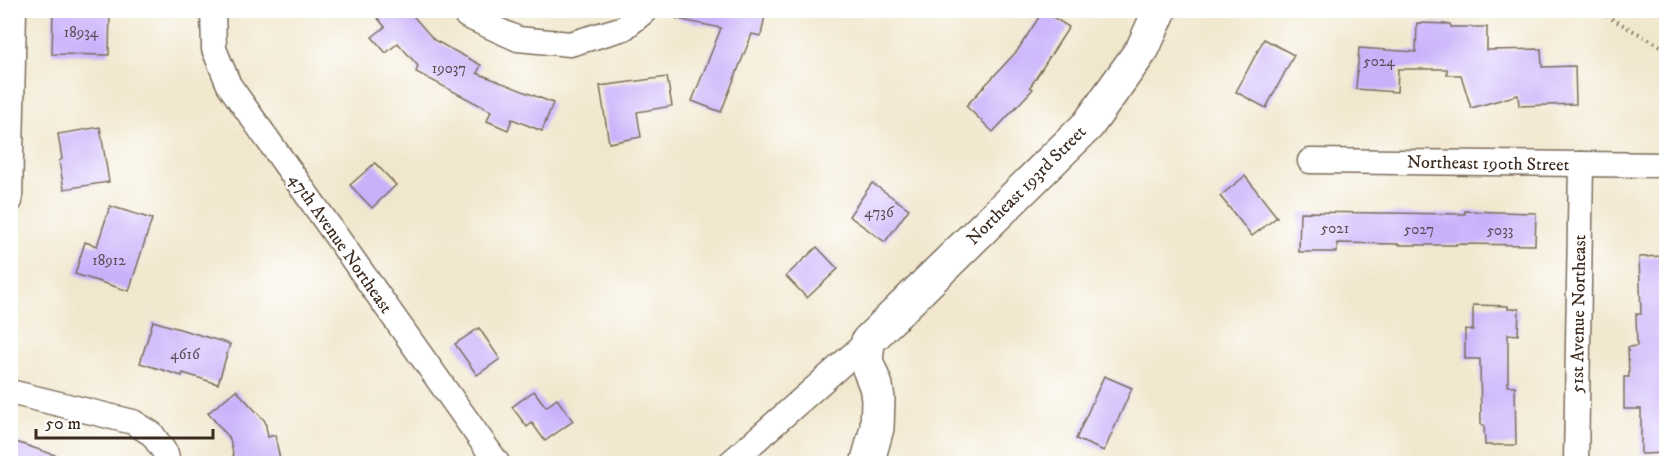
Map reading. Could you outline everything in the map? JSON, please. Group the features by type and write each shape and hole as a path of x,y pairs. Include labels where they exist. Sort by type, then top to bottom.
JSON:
{"street":[{"path":"10,201 14,10"},
{"name":"47th Avenue Northeast","path":"213,10 214,49 229,85 498,464"},
{"path":"462,10 467,16 518,39 570,44 624,28 646,10"},
{"name":"Northeast 193rd Street","path":"868,341 1088,125 1143,48 1160,10"},
{"name":"Northeast 190th Street","path":"1310,161 1666,165"},
{"name":"51st Avenue Northeast","path":"1576,464 1581,164"},
{"path":"729,464 868,341"},
{"path":"867,464 877,428 878,399 876,386 866,361 868,341"},
{"path":"10,392 133,422 152,434 166,454 168,464"}],"path":[{"path":"1596,10 1666,50"}],"building":[{"path":"53,10 110,10 109,55 52,54"},
{"path":"371,10 408,10 434,40 481,65 477,73 553,103 542,131 512,119 508,130 487,121 491,111 416,72 418,66 398,43 386,53 372,37 385,27"},
{"path":"678,10 766,10 761,36 752,34 721,112 692,101 721,28 677,19"},
{"path":"1043,11 1069,27 1030,87 1033,89 993,132 966,106 1017,51"},
{"path":"1417,23 1450,24 1451,27 1487,27 1487,50 1541,49 1542,67 1575,66 1576,104 1519,106 1518,95 1471,108 1461,75 1447,75 1447,69 1398,69 1397,92 1356,89 1359,48 1416,52"},
{"path":"1264,39 1294,55 1266,108 1236,92"},
{"path":"667,77 672,106 637,112 641,137 609,143 600,86"},
{"path":"100,127 109,182 64,189 59,161 62,159 58,134"},
{"path":"375,163 396,185 372,208 350,185"},
{"path":"1245,176 1277,217 1252,236 1220,196"},
{"path":"872,183 909,209 885,242 849,216"},
{"path":"110,206 152,219 129,291 75,274 85,242 97,246"},
{"path":"1465,211 1536,213 1535,245 1337,243 1337,252 1299,252 1300,212 1465,214"},
{"path":"817,247 838,269 807,298 786,276"},
{"path":"1666,256 1666,453 1641,454 1641,409 1624,409 1624,377 1629,377 1628,347 1637,346 1636,314 1641,314 1639,257"},
{"path":"1473,305 1508,306 1508,309 1519,309 1518,335 1508,334 1508,386 1515,386 1516,445 1485,445 1484,425 1481,425 1480,359 1465,359 1465,329 1473,330"},
{"path":"153,321 230,344 218,384 140,363"},
{"path":"479,328 500,359 477,375 455,344"},
{"path":"1104,376 1132,388 1104,451 1076,439"},
{"path":"236,390 265,421 268,437 275,435 281,464 235,464 230,439 208,413"},
{"path":"534,391 546,407 557,399 573,421 545,441 532,423 527,427 512,407"},
{"path":"10,440 70,460 70,464 10,464"}]}
